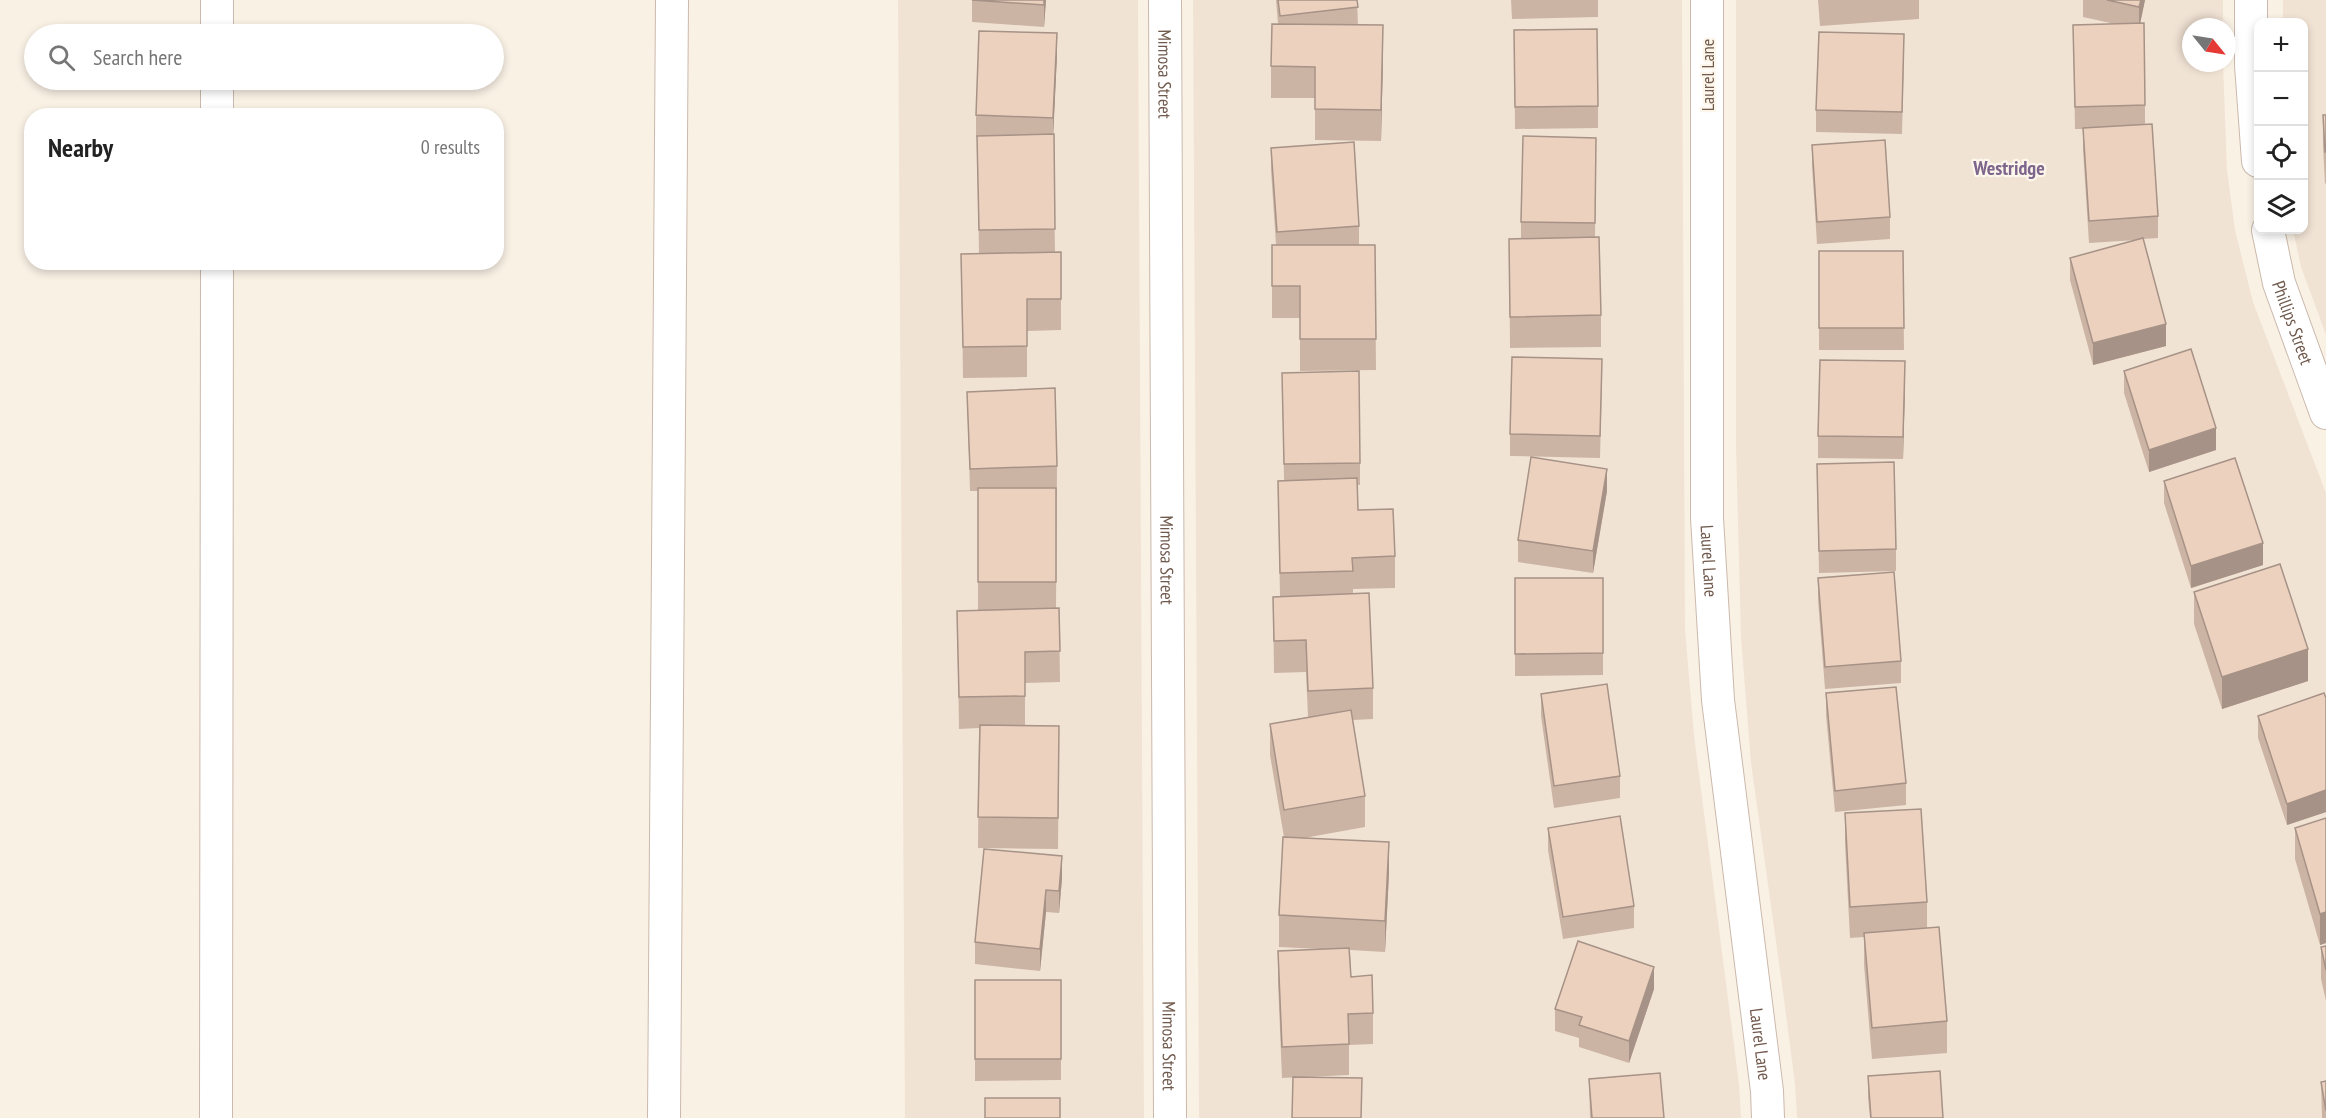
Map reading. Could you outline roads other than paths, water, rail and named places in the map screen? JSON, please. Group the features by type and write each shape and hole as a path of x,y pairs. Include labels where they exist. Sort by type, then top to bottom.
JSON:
{"street":[{"path":"217,0 217,24"},
{"path":"664,1118 672,0"},
{"name":"Mimosa Street","path":"1165,0 1170,1118"},
{"name":"Laurel Lane","path":"1707,0 1707,518 1718,700 1767,1091 1768,1118"},
{"path":"2251,0 2251,65 2256,126"},
{"path":"217,90 217,108"},
{"name":"Phillips Street","path":"2269,234 2279,283 2326,413"},
{"path":"216,1118 217,270"}],"district":[{"name":"Westridge","path":"2009,168"}]}
